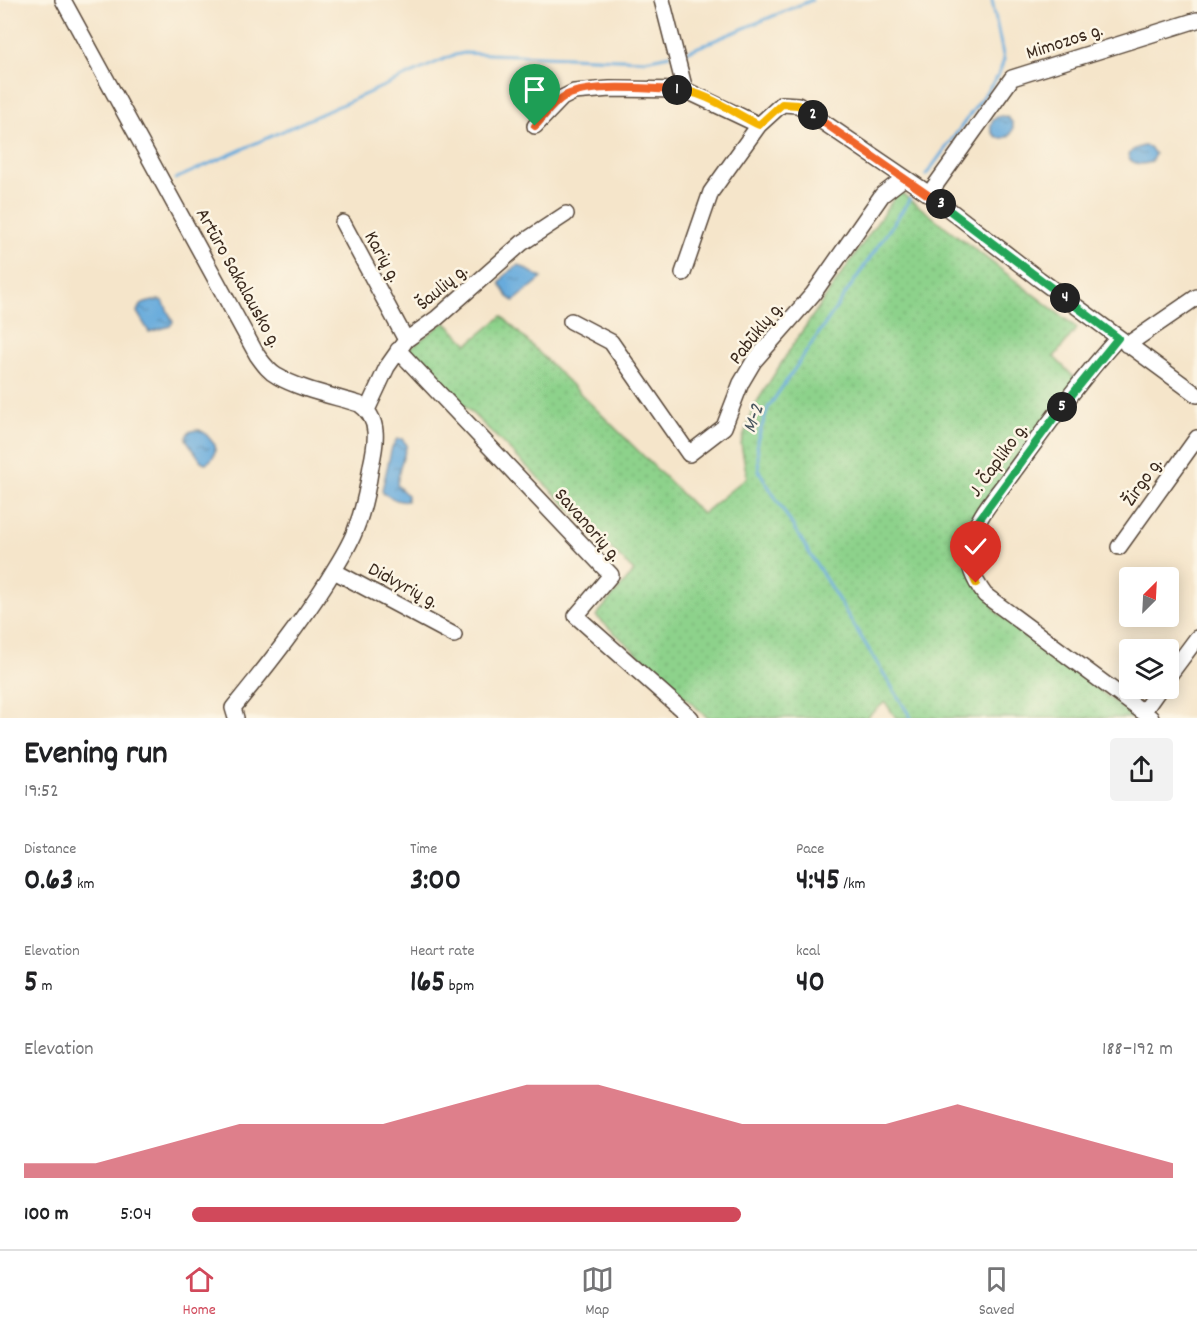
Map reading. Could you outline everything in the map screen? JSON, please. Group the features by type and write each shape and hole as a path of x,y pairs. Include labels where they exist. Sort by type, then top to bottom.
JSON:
{"street":[{"name":"Artūro Sakalausko g.","path":"63,0 266,368 276,376 359,404 368,410"},
{"path":"662,0 685,90"},
{"name":"Mimozos g.","path":"929,194 1012,78 1197,20"},
{"path":"535,126 562,98 574,92 610,89 685,90 759,125"},
{"path":"684,273 711,192 759,125 782,104 798,105 929,194 1123,342 1197,395"},
{"name":"Pabūklų g.","path":"571,321 611,342 688,454 724,427 741,383 754,361 813,294 882,195 904,178"},
{"name":"Šaulių g.","path":"368,410 387,367 402,345 522,243 566,214"},
{"name":"Karių g.","path":"343,223 402,345"},
{"name":"J. Čapliko g.","path":"1147,715 985,595 976,583 970,568 969,547 976,524 1050,422 1123,342 1197,297"},
{"name":"Savanorių g.","path":"402,345 611,575 576,616 691,718"},
{"path":"235,713 334,571 356,529 376,443 373,419 368,410"},
{"name":"Žirgo g.","path":"1119,547 1197,438"},
{"name":"Didvyrių g.","path":"334,571 454,634"},
{"path":"1179,662 1197,638"},
{"path":"1147,715 1155,699"}],"green space":[{"path":"899,191 1077,328 1054,357 1077,380 965,539 996,611 1136,718 896,718 885,702 866,718 708,718 596,616 634,571 407,350 445,322 468,344 502,316 702,514 747,477 741,444 753,408 796,340"}],"water":[{"path":"1002,116 1010,119 1013,127 1010,135 1002,138 994,135 991,127 994,119"},
{"path":"1144,146 1150,147 1155,154 1151,162 1139,164 1129,159 1131,151"},
{"path":"519,265 542,278 514,301 508,297 500,283 505,275"},
{"path":"163,301 173,322 170,326 149,332 137,312 142,304"},
{"path":"199,430 205,433 215,445 213,456 205,463 201,461 186,439 189,432"},
{"path":"397,439 402,439 407,445 397,485 407,495 407,501 395,499 383,493 382,490 392,447"}],"waterway":[{"path":"684,53 812,0"},
{"name":"M-2","path":"926,175 998,76 1004,60 992,0"},
{"path":"175,179 451,56 464,53 645,60 670,55"},
{"name":"M-2","path":"910,199 768,408 757,441 759,471 911,718"}],"route":[{"path":"535,126 562,98 574,92 610,89 685,90 759,125 782,104 798,105 929,194 1118,338 1050,422 976,524 969,547 970,568 976,583"}]}
